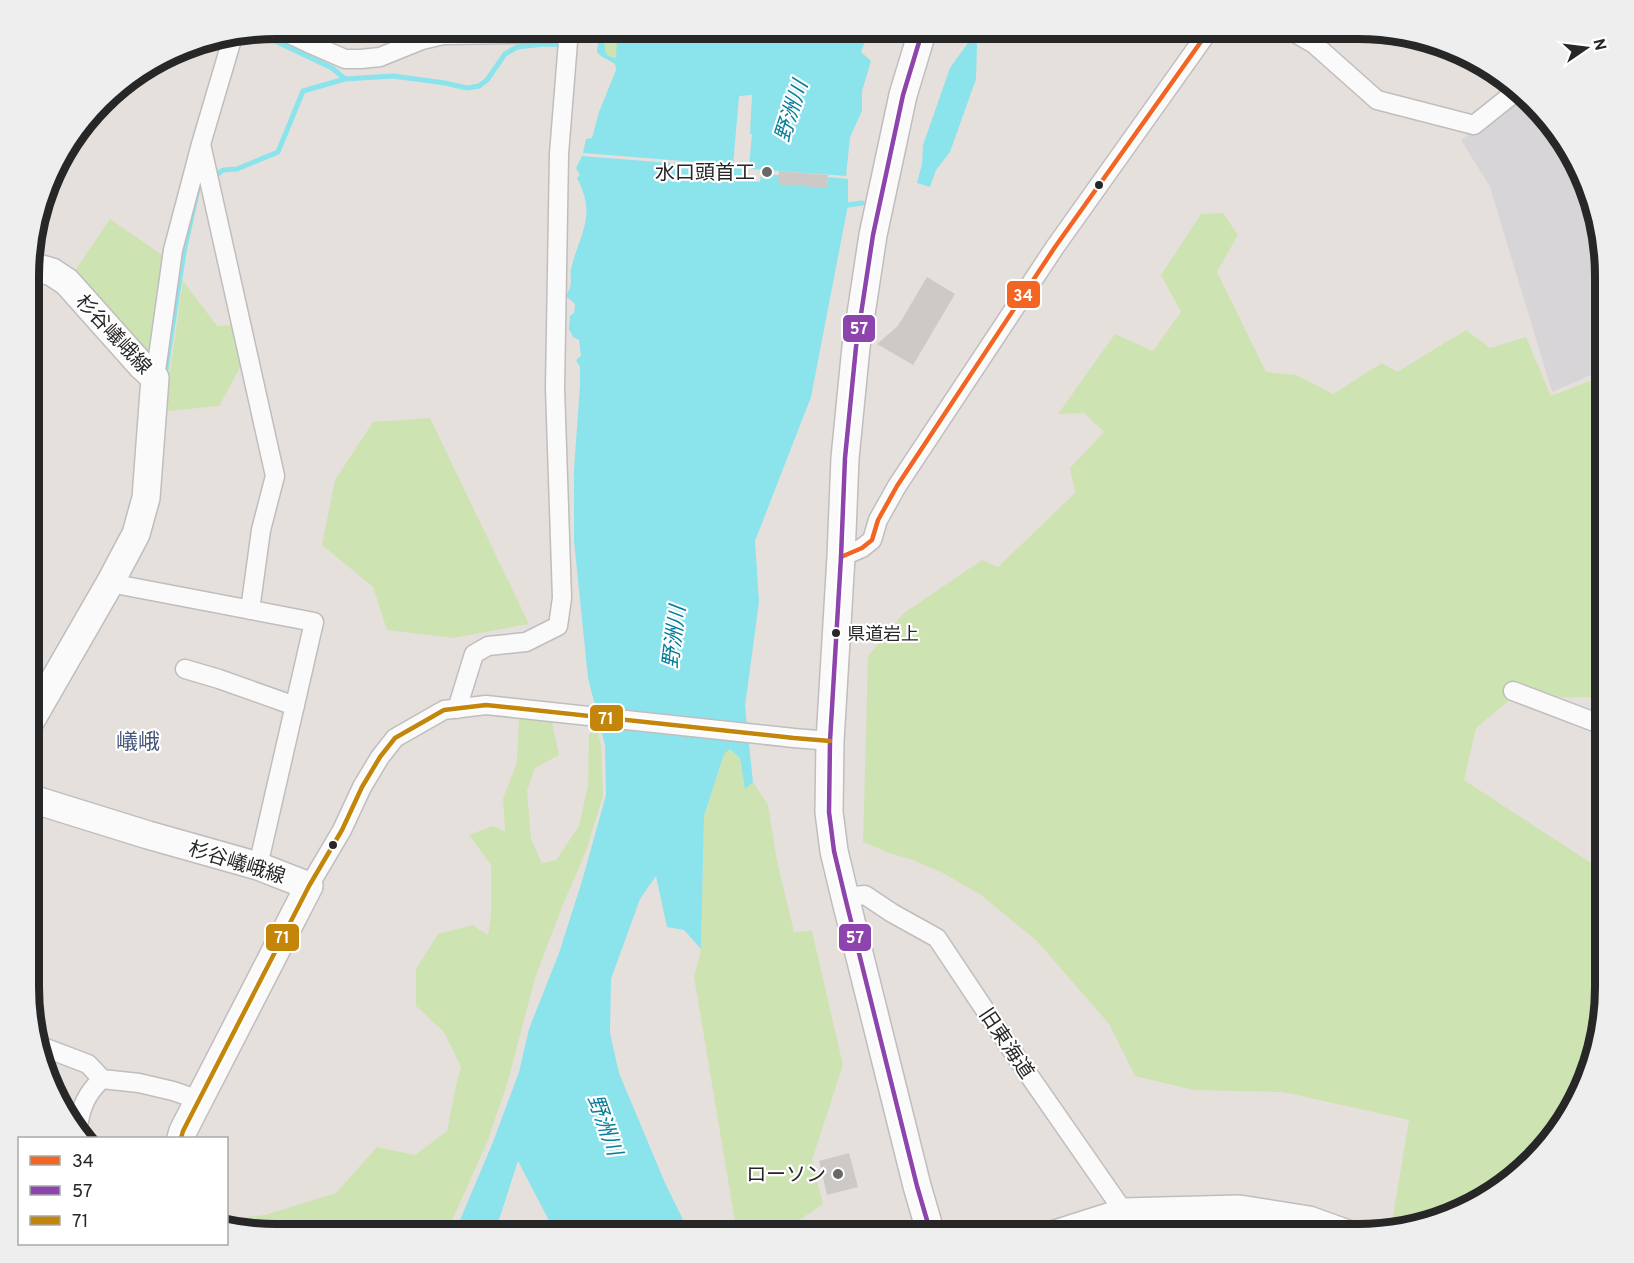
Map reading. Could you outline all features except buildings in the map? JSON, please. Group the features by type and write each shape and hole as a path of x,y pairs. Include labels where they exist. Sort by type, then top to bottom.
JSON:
{"main road":[{"path":"920,39 903,95 873,234 856,346 845,458 830,741 829,812 834,851 845,897 917,1186 929,1224"},
{"name":"杉谷嶬峨線","path":"39,268 52,272 67,282 155,378 146,498 136,534 39,706"},
{"name":"杉谷嶬峨線","path":"39,801 258,866 309,886 181,1137"},
{"path":"1130,1223 1239,1209 1309,1220 1320,1224"}],"street":[{"path":"301,39 345,58 361,59 380,57 426,39"},
{"path":"457,709 474,654 488,646 526,642 558,626 562,598 555,388 556,282 559,154 568,39"},
{"path":"841,557 862,548 872,540 878,520 897,486 1055,247 1203,39"},
{"path":"1305,39 1314,44 1377,100 1457,122 1474,125 1511,95"},
{"path":"155,378 173,250 231,44"},
{"path":"201,144 275,476 261,530 250,610"},
{"path":"110,583 314,622 258,866"},
{"path":"185,669 295,706"},
{"path":"1513,691 1595,722"},
{"path":"309,886 342,830 362,787 380,757 395,738 444,710 486,705 830,741"},
{"name":"旧東海道","path":"845,897 865,895 937,938 1130,1223"},
{"path":"47,1049 88,1064 102,1079 139,1083 199,1100"},
{"path":"79,1119 91,1090 102,1079"}],"shaded area":[{"path":"1516,99 1546,132 1571,171 1587,215 1593,245 1595,373 1552,392 1490,187 1461,140"}],"green space":[{"path":"603,39 617,39 617,58 608,56 604,51"},
{"path":"1223,213 1238,235 1217,272 1266,372 1296,375 1333,394 1382,363 1397,372 1466,330 1490,348 1526,337 1551,396 1595,379 1595,697 1512,698 1476,728 1464,780 1595,865 1595,987 1593,1018 1587,1048 1571,1092 1555,1119 1526,1155 1490,1184 1463,1200 1419,1216 1392,1221 1409,1120 1283,1092 1193,1090 1135,1076 1109,1024 1037,941 981,895 943,873 863,842 868,656 904,613 982,560 998,567 1075,493 1070,468 1104,432 1084,413 1058,414 1115,334 1153,351 1181,312 1161,275 1201,214"},
{"path":"110,219 165,257 149,357 72,275"},
{"path":"183,281 217,326 236,325 242,364 219,406 168,411 168,383"},
{"path":"430,418 529,624 453,638 387,630 373,587 322,545 335,480 373,422"},
{"path":"519,718 552,722 559,755 535,768 527,791 531,839 542,863 556,860 579,826 588,785 589,734 597,730 601,744 603,796 586,851 535,978 508,1081 488,1140 450,1224 276,1224 229,1219 265,1215 336,1193 377,1147 415,1155 447,1131 461,1067 444,1032 416,1006 416,969 438,934 472,925 488,935 491,914 491,865 469,835 493,826 505,831 503,799 517,762"},
{"path":"730,749 740,757 745,788 753,782 768,805 777,861 794,932 812,931 843,1065 812,1160 823,1204 794,1224 735,1224 694,977 701,949 704,816 724,754"}],"water":[{"name":"野洲川","path":"595,39 602,39 608,56 616,58 617,39 866,39 861,52 871,61 862,91 862,111 850,137 846,176 751,169 749,166 752,95 739,96 733,165 583,153 586,139 592,138 599,112 616,70 615,64 597,52 598,43"},
{"path":"970,40 977,44 976,79 950,152 936,170 930,187 917,183 922,164 923,145 950,68"},
{"name":"野洲川","path":"582,156 747,169 747,181 760,182 761,174 779,175 779,184 794,185 795,177 827,188 828,177 848,179 848,205 811,397 755,541 759,602 745,706 753,782 745,789 740,758 730,749 724,754 704,816 701,949 684,930 667,927 656,876 640,899 611,979 610,1033 619,1073 665,1183 685,1224 551,1224 518,1161 498,1224 458,1224 493,1142 519,1072 529,1029 559,953 606,795 605,745 588,678 574,541 574,469 580,385 580,367 576,360 581,356 579,340 573,337 569,329 570,316 574,313 575,304 566,296 571,283 572,265 583,231 586,212 586,202 577,178 580,175 576,168"}],"waterway":[{"path":"271,39 332,68 345,79 393,76 467,88 479,86 487,80 505,54 517,47 544,44 566,45"},
{"path":"973,46 975,39"},
{"path":"165,376 184,252 198,189 223,170 237,169 278,152 303,91 345,79"},
{"path":"848,205 862,203"}],"transit line":[{"name":"57","path":"920,39 903,95 873,235 856,347 845,458 830,741 829,812 834,851 845,897 928,1224"},
{"name":"34","path":"841,557 862,548 872,540 878,520 897,486 1055,247 1203,39"},
{"name":"71","path":"181,1137 309,886 342,830 362,787 380,757 395,738 444,710 486,705 830,741"}],"place":[{"name":"水口頭首工","path":"767,172"},
{"name":"県道岩上","path":"836,633"},
{"name":"ローソン","path":"838,1174"}],"district":[{"name":"嶬峨","path":"138,741"}]}
